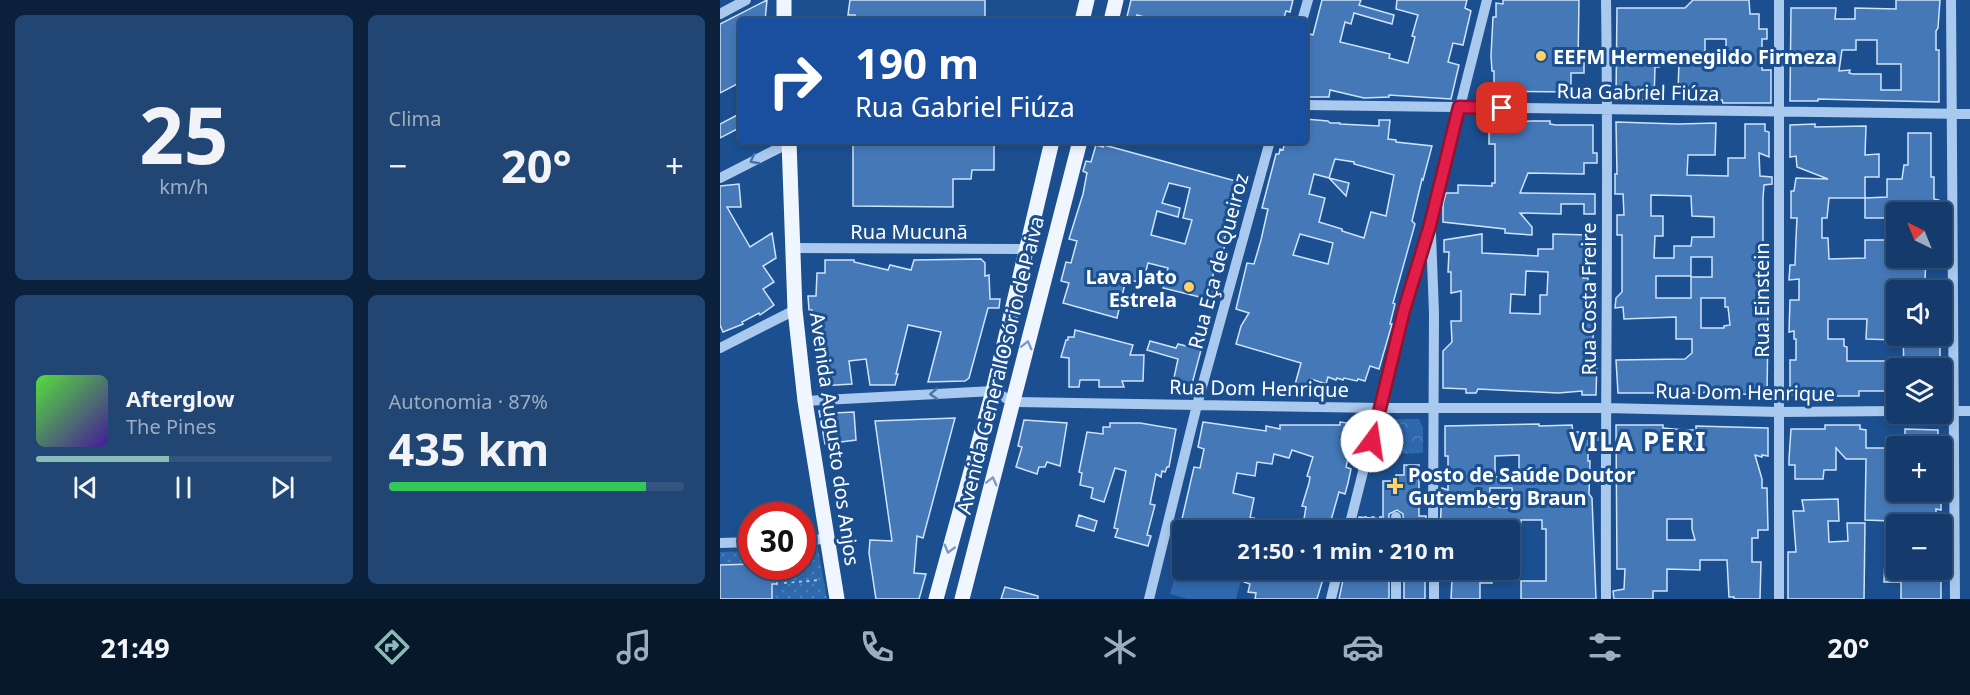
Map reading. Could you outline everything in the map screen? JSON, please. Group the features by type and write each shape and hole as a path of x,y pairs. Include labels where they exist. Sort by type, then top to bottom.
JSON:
{"main road":[{"path":"784,0 784,18"},
{"path":"1083,18 1087,0"},
{"path":"1112,18 1116,0"},
{"name":"Avenida Augusto dos Anjos","path":"789,144 795,310 805,401 837,599"},
{"name":"Avenida General Osório de Paiva","path":"936,599 993,391 1051,144"},
{"name":"Avenida General Osório de Paiva","path":"962,599 1079,144"}],"street":[{"path":"720,14 746,0"},
{"path":"1303,18 1308,0"},
{"path":"1351,520 1404,310 1430,225 1487,0"},
{"name":"Rua Costa Freire","path":"1606,0 1608,109 1606,599"},
{"name":"Rua Einstein","path":"1779,0 1779,599"},
{"path":"1951,0 1955,599"},
{"name":"Rua Gabriel Fiúza","path":"1308,105 1970,114"},
{"path":"720,178 785,144"},
{"name":"Rua Eça de Queiroz","path":"1149,599 1197,405 1269,144"},
{"path":"1430,225 1434,313 1433,520"},
{"name":"Rua Mucunã","path":"792,248 1025,249"},
{"path":"720,348 795,310"},
{"path":"805,401 993,391"},
{"name":"Rua Dom Henrique","path":"993,391 1012,402 1380,408 1886,411"},
{"path":"1954,411 1970,411"},
{"path":"816,539 828,539"},
{"path":"720,543 738,542"},
{"path":"1331,599 1336,580"},
{"path":"1396,580 1396,599"},
{"path":"1434,580 1434,599"}],"path":[{"path":"1352,516 1396,517"},
{"path":"784,583 835,579"}],"green space":[{"path":"1389,419 1419,419 1423,428 1423,453 1375,455 1384,423"},
{"path":"816,548 818,548 827,599 720,599 720,552 738,551 738,580 816,580"},
{"path":"1174,580 1241,580 1236,599 1188,599 1170,594"}],"building":[{"path":"767,0 765,18 738,18 738,84 720,93 720,24"},
{"path":"850,0 985,0 985,18 855,18 855,15 848,15"},
{"path":"1131,0 1293,0 1290,12 1286,11 1284,18 1148,18 1137,15 1136,18 1127,18"},
{"path":"1322,0 1361,0 1359,5 1394,15 1392,24 1354,13 1351,24 1345,22 1340,42 1390,54 1389,58 1408,63 1418,15 1396,9 1397,0 1467,0 1465,8 1471,11 1463,45 1453,43 1448,62 1459,65 1451,99 1389,95 1389,97 1364,98 1330,90 1329,97 1308,97 1308,33 1313,35"},
{"name":"EEFM Hermenegildo Firmeza","path":"1503,0 1579,0 1578,63 1584,63 1584,73 1571,73 1571,92 1494,91 1491,56 1493,17 1496,17 1496,3 1503,4"},
{"path":"1693,0 1749,0 1750,14 1759,14 1759,29 1767,29 1767,39 1762,39 1762,70 1771,70 1771,103 1723,103 1722,100 1692,99 1692,95 1681,95 1681,90 1678,90 1679,63 1659,63 1659,67 1655,67 1654,100 1616,99 1617,8 1685,8","holes":["1705,39 1726,39 1726,63 1705,63"]},
{"path":"1896,0 1940,0 1936,31 1936,50 1939,50 1939,102 1818,99 1818,101 1790,101 1791,8 1836,8 1835,19 1855,19 1855,8 1896,9","holes":["1856,40 1877,40 1877,64 1901,64 1901,90 1881,90 1881,74 1853,74 1849,73 1850,70 1839,71 1842,50 1856,50"]},
{"path":"738,115 738,129 720,138 720,124"},
{"path":"1308,119 1379,126 1379,120 1390,120 1388,139 1432,146 1412,221 1415,224 1393,303 1395,304 1390,324 1392,324 1379,369 1370,366 1365,381 1344,378 1336,380 1328,377 1326,384 1311,379 1309,388 1294,388 1301,363 1236,344 1241,326 1249,313 1236,309 1247,263 1254,264 1268,209 1262,208 1276,154 1279,154 1280,149 1283,150 1284,144 1308,144","holes":["1335,159 1354,162 1354,164 1394,175 1386,216 1371,212 1364,238 1319,222 1325,198 1309,194 1314,174 1329,178","1300,234 1333,243 1328,264 1293,255"]},
{"path":"1550,121 1550,124 1556,125 1593,125 1593,153 1597,153 1597,163 1584,163 1584,174 1528,173 1520,193 1595,194 1595,214 1584,214 1584,204 1561,204 1561,214 1520,213 1532,227 1532,235 1505,233 1505,229 1443,222 1443,204 1446,193 1458,193 1458,185 1492,186 1492,183 1495,183 1495,144 1489,144 1489,129 1516,129 1518,122"},
{"path":"1616,122 1716,123 1715,155 1688,155 1687,175 1728,176 1728,158 1745,158 1745,124 1765,124 1765,131 1769,132 1769,157 1759,153 1760,176 1772,177 1772,184 1764,185 1763,198 1763,250 1767,251 1767,395 1712,393 1712,390 1702,393 1618,393 1616,360 1685,359 1692,353 1692,339 1676,339 1676,317 1624,319 1623,307 1615,308 1616,298 1622,292 1622,235 1617,235 1617,215 1624,215 1623,194 1615,194 1615,174 1617,174","holes":["1651,195 1691,196 1692,216 1714,217 1714,237 1692,237 1691,246 1674,246 1674,258 1654,258 1655,236 1663,236 1663,216 1651,216","1691,257 1712,257 1712,277 1691,277 1691,298 1656,298 1656,276 1691,276","1701,298 1725,298 1730,325 1724,328 1701,328"]},
{"path":"1790,125 1866,126 1865,155 1879,154 1879,177 1865,177 1865,198 1829,198 1827,218 1822,218 1822,238 1828,238 1829,259 1865,258 1865,240 1886,240 1886,268 1926,268 1925,280 1886,280 1886,340 1866,339 1867,319 1828,319 1828,339 1844,339 1844,346 1847,347 1847,361 1886,361 1886,391 1859,391 1859,396 1822,396 1822,394 1801,393 1801,395 1790,395 1790,360 1796,360 1796,339 1794,339 1794,331 1789,332 1790,300 1799,300 1799,279 1789,280 1790,265 1795,265 1797,218 1791,218 1791,191 1794,191 1796,178 1828,179 1797,167 1796,156 1790,157"},
{"path":"1908,133 1931,133 1931,177 1934,177 1934,199 1939,202 1886,202 1886,218 1865,218 1865,198 1887,197 1887,179 1902,179 1904,165 1908,165"},
{"path":"853,144 994,144 994,170 972,170 971,179 953,179 953,207 853,206"},
{"path":"1096,145 1103,147 1104,145 1243,183 1234,211 1232,211 1220,262 1217,261 1210,286 1215,287 1212,300 1163,288 1168,268 1148,263 1143,283 1126,279 1117,318 1063,303 1069,283 1061,281 1066,262 1071,263 1077,241 1069,239 1083,194 1087,173 1083,171 1086,161 1091,162","holes":["1169,183 1190,188 1183,218 1192,220 1185,244 1151,235 1157,211 1178,217 1180,208 1162,203"]},
{"path":"1329,178 1349,183 1346,196"},
{"path":"739,184 741,207 727,207 750,247 772,233 776,258 763,266 774,282 763,289 774,305 760,315 759,313 742,322 743,324 723,332 720,325 720,186"},
{"path":"1482,234 1482,253 1538,256 1538,249 1553,249 1553,234 1589,235 1588,256 1584,256 1583,278 1588,278 1588,307 1595,308 1592,355 1594,355 1594,360 1597,360 1596,395 1582,395 1582,391 1558,393 1478,389 1476,393 1466,393 1466,389 1443,388 1443,351 1452,342 1451,321 1461,321 1461,291 1451,293 1451,272 1448,272 1449,252 1444,252 1444,240","holes":["1526,271 1548,272 1547,295 1540,295 1540,314 1510,313 1511,294 1525,295"]},
{"path":"981,259 985,263 985,276 989,275 990,299 1000,299 999,308 988,308 969,378 965,381 928,382 941,332 908,325 895,385 870,385 866,359 849,361 852,384 820,386 812,310 809,310 808,296 816,296 817,273 825,273 825,260 854,260 854,262 888,270 890,265 911,270 914,260"},
{"path":"1075,330 1133,345 1130,355 1144,355 1143,381 1122,381 1124,387 1099,387 1099,380 1080,380 1079,387 1069,387 1069,358 1061,357 1066,340 1068,337 1074,337"},
{"path":"1150,341 1176,348 1178,344 1201,350 1192,384 1185,387 1172,387 1178,359 1147,350"},
{"path":"1903,346 1940,346 1940,358 1904,358"},
{"path":"832,410 833,413 854,412 856,440 825,444 819,411"},
{"path":"955,418 923,538 917,536 914,573 926,574 919,599 876,599 869,553 870,540 892,541 875,421"},
{"path":"1024,420 1067,423 1060,466 1047,462 1045,467 1039,467 1037,474 1016,467 1022,447 1018,446"},
{"path":"1203,422 1266,431 1266,426 1280,429 1280,425 1340,425 1340,422 1364,425 1358,444 1352,442 1346,467 1351,469 1348,483 1345,494 1339,492 1331,520 1304,519 1306,507 1302,506 1313,457 1292,450 1289,458 1274,454 1272,464 1257,462 1255,476 1237,473 1233,493 1254,498 1250,518 1254,518 1254,520 1182,519 1194,467 1200,468 1204,449 1198,447"},
{"path":"1110,423 1140,423 1176,429 1169,467 1165,472 1162,471 1161,477 1156,474 1150,504 1155,505 1147,535 1151,536 1148,546 1115,537 1118,529 1114,528 1126,471 1115,468 1104,502 1091,498 1093,488 1080,485 1082,473 1079,472 1087,432 1103,434 1103,427 1110,427"},
{"path":"1572,425 1573,432 1599,432 1599,440 1588,441 1596,599 1521,599 1521,581 1546,581 1546,529 1542,529 1542,520 1521,520 1520,550 1520,520 1441,520 1442,488 1448,490 1448,456 1445,456 1445,426","holes":["1519,455 1519,477 1495,477 1495,456","1490,488 1512,488 1513,508 1489,507"]},
{"path":"1616,425 1663,425 1663,428 1684,430 1696,430 1696,426 1768,428 1768,456 1755,455 1762,479 1762,488 1767,488 1768,530 1758,530 1758,538 1752,538 1752,562 1761,562 1760,599 1729,597 1727,560 1700,560 1700,570 1667,569 1667,591 1653,591 1653,599 1614,599 1613,591 1624,589 1625,569 1617,569","holes":["1667,519 1692,519 1695,540 1667,540"]},
{"path":"1825,425 1860,425 1860,429 1866,430 1866,448 1886,448 1886,502 1941,502 1941,510 1936,509 1936,514 1886,514 1886,521 1865,520 1866,459 1846,459 1836,448 1836,470 1824,470 1823,479 1795,479 1795,465 1789,465 1791,429 1825,429"},
{"path":"1905,429 1938,430 1938,436 1905,436"},
{"path":"1404,465 1419,465 1419,516 1426,516 1426,520 1403,520 1403,514 1397,510 1389,514 1389,520 1359,520 1359,517 1383,519 1383,481 1396,481 1396,475 1404,475"},
{"path":"1838,499 1839,521 1828,521 1829,542 1848,541 1847,523 1865,523 1864,599 1788,599 1788,552 1796,552 1793,511 1804,511 1802,500"},
{"path":"1079,515 1097,521 1094,531 1076,526"},
{"path":"1886,561 1886,580 1941,580 1941,599 1901,599 1901,582 1884,582"},
{"path":"738,564 738,580 777,580 777,584 772,584 772,599 720,599 720,565"},
{"path":"1244,580 1323,580 1317,599 1255,599 1256,593 1248,592 1250,584 1244,582"},
{"path":"1343,580 1389,580 1389,599 1339,599"},
{"path":"1404,580 1425,580 1425,599 1404,599"},
{"path":"1452,580 1491,580 1492,583 1480,583 1480,599 1451,599"},
{"path":"1005,587 1038,596 1038,599 1001,599"}],"place":[{"name":"EEFM Hermenegildo Firmeza","path":"1541,56"},
{"name":"Lava Jato Estrela","path":"1189,287"},
{"name":"Posto de Saúde Doutor Gutemberg Braun","path":"1395,486"}],"district":[{"name":"VILA PERI","path":"1638,441"}],"route":[{"path":"1372,441 1404,310 1430,225 1459,107 1502,108"}]}
